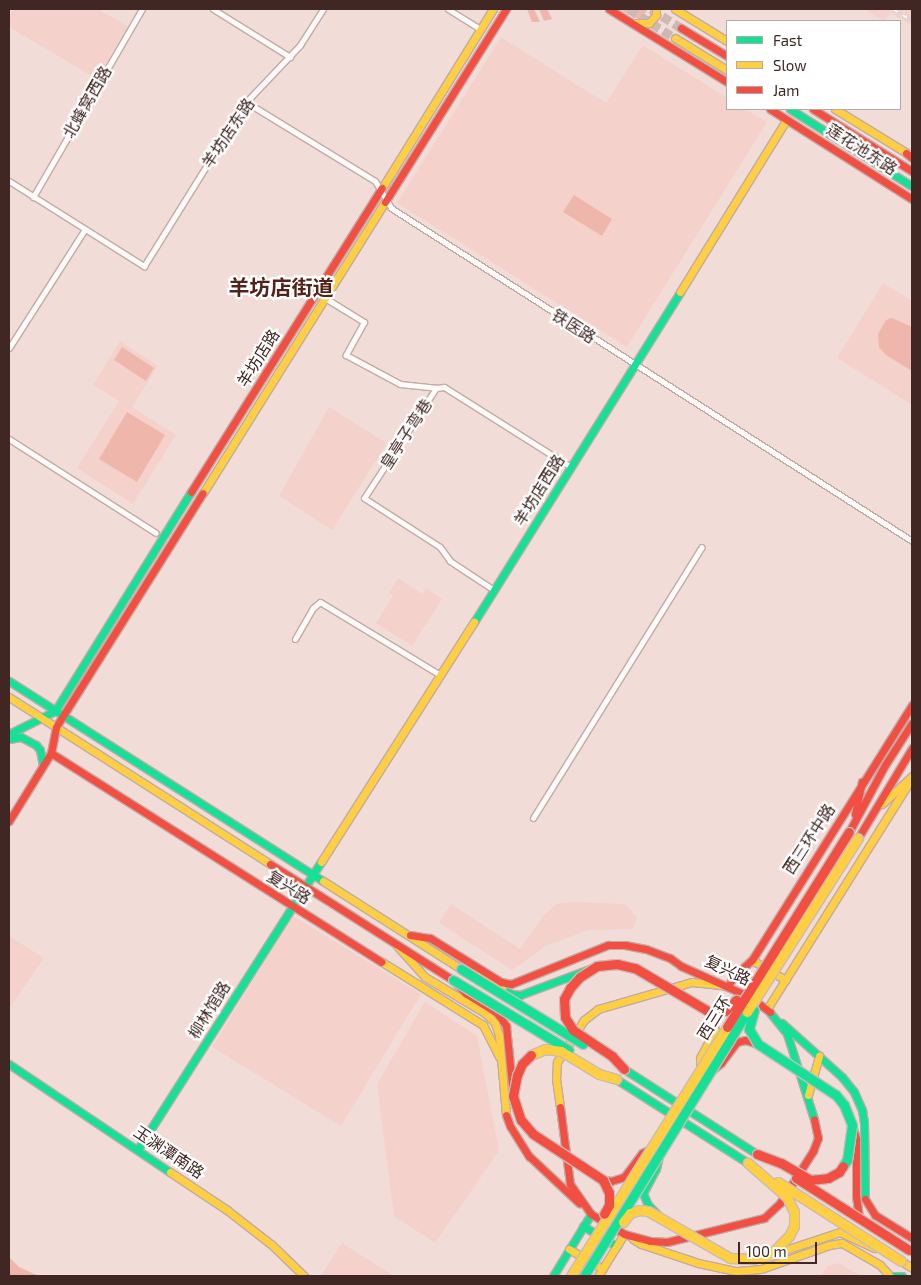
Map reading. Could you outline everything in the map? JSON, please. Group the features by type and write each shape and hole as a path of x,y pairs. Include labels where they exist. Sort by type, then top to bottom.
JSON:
{"main road":[{"name":"羊坊店路","path":"56,727 325,298 383,195 493,9"},
{"name":"羊坊店路","path":"11,729 43,718 55,711 383,195 506,9"},
{"path":"609,9 726,81"},
{"path":"632,23 649,22 656,15 656,9"},
{"path":"675,9 726,40"},
{"path":"681,28 726,55"},
{"path":"675,38 726,69"},
{"name":"莲花池东路","path":"772,110 912,200"},
{"name":"莲花池东路","path":"792,110 912,186"},
{"name":"莲花池东路","path":"815,110 912,171"},
{"name":"莲花池东路","path":"837,110 910,156"},
{"name":"羊坊店西路","path":"305,886 494,590 787,119"},
{"name":"复兴路","path":"9,681 461,969 624,1069 911,1252"},
{"name":"复兴路","path":"9,697 396,944 616,1079 912,1268"},
{"name":"西三环中路","path":"728,986 734,976 752,960 912,704"},
{"name":"西三环","path":"571,1276 850,830 885,765 912,723"},
{"path":"9,821 52,752 56,727"},
{"path":"9,739 21,737 36,745 40,750 43,766"},
{"name":"西三环","path":"584,1276 756,997 875,811 912,748"},
{"name":"复兴路","path":"52,752 292,907 482,1025 499,1057"},
{"path":"875,811 912,776"},
{"path":"624,1234 658,1243 667,1242 764,1218 780,1203 816,1144 817,1133 787,1034 767,1009 912,776"},
{"path":"850,830 862,782"},
{"name":"柳林馆路","path":"138,1150 305,886"},
{"name":"复兴路","path":"406,934 430,938 501,982 511,984 594,948 608,945 625,945 666,956 681,966 728,986 767,1009 842,1077 854,1092 862,1110 865,1202 875,1215 912,1238"},
{"name":"复兴路","path":"396,944 425,977 491,1018 497,1028 504,1109 518,1142 539,1166 591,1214"},
{"path":"752,960 785,980"},
{"path":"461,969 478,975 512,994 520,995 597,966 611,964 635,968 708,1011 719,1012 729,1009 738,997 748,991"},
{"path":"597,966 580,977 570,988 564,999 565,1017 573,1030 612,1056 624,1069"},
{"path":"453,980 465,993 497,1013 504,1021 513,1096 518,1114 529,1130 603,1180 611,1181 624,1177 642,1153 650,1149"},
{"path":"728,986 692,982 598,1009 584,1020 557,1062 555,1074 568,1179 572,1189 591,1214 624,1234 649,1247 719,1269 738,1271 761,1269 829,1245 842,1243 854,1248 880,1265 890,1276 902,1276"},
{"path":"756,997 755,1009 749,1023 752,1036 758,1044"},
{"path":"700,1068 700,1058 715,1030 708,1011"},
{"path":"709,1073 721,1063 737,1042 745,1040 758,1044 836,1094 844,1105 856,1139 856,1196 859,1218"},
{"path":"513,1096 517,1075 522,1064 532,1054 545,1049 561,1052 599,1074 616,1079"},
{"path":"807,1098 819,1056"},
{"name":"玉渊潭南路","path":"9,1064 246,1224 304,1276"},
{"path":"757,1154 780,1163 810,1180 828,1178 838,1172 848,1160 852,1125"},
{"path":"659,1153 656,1169 644,1189 648,1205 658,1214 730,1258 753,1259 770,1255 840,1232 890,1254"},
{"path":"748,1163 764,1180 787,1197 794,1212 794,1226 789,1236 770,1255"},
{"path":"598,1234 598,1225 609,1201 609,1193 603,1180"},
{"path":"607,1239 616,1234 630,1213 644,1210 658,1214"},
{"path":"553,1276 591,1214"},
{"path":"583,1226 616,1246"},
{"path":"569,1249 600,1272 624,1234"}],"street":[{"name":"北蜂窝西路","path":"33,196 142,9"},
{"path":"213,9 290,57"},
{"name":"羊坊店东路","path":"85,229 144,266 246,102 300,45 323,9"},
{"path":"448,9 481,30"},
{"name":"铁医路","path":"246,102 375,181 391,208 912,541"},
{"path":"9,181 85,229 9,348"},
{"name":"皇亭子弯巷","path":"325,298 364,322 346,355 400,384 436,388 364,498 440,548 450,561 494,590"},
{"path":"436,388 444,387 571,467"},
{"path":"9,439 156,533"},
{"path":"533,818 702,547"},
{"path":"295,639 314,608 320,602 440,675"}],"shaded area":[{"path":"13,9 98,9 128,26 97,79 9,27 9,17"},
{"path":"527,9 534,9 540,22 532,22"},
{"path":"539,9 547,9 552,19 544,21"},
{"path":"618,9 648,9 638,19"},
{"path":"864,9 912,9 912,26 891,13 885,20"},
{"path":"501,37 606,103 643,45 726,97 726,110 747,110 767,122 627,347 397,203"},
{"path":"574,195 612,219 602,236 563,212"},
{"path":"883,283 912,301 912,405 837,358"},
{"path":"892,318 912,327 912,371 886,355 879,347 878,334 886,320"},
{"path":"120,341 158,366 132,407 176,435 133,504 77,468 119,401 93,385"},
{"path":"122,347 154,368 146,381 114,360"},
{"path":"329,407 387,443 332,530 279,496"},
{"path":"127,412 165,435 137,482 99,459"},
{"path":"398,578 422,594 426,588 442,599 412,646 376,623 393,596 389,593"},
{"path":"574,902 625,904 637,917 633,929 588,930 546,946 512,970 439,923 451,904 520,949 545,914 557,904"},
{"path":"293,916 421,994 341,1126 212,1047"},
{"path":"9,936 44,958 9,1009"},
{"path":"425,1002 477,1036 499,1151 435,1243 394,1216 377,1084"},
{"path":"342,1243 391,1274 390,1276 323,1276 322,1274"},
{"path":"9,1257 19,1267 39,1276 9,1276"},
{"path":"839,1263 861,1276 821,1276 827,1266"}],"tunnel":[{"path":"629,9 675,38"},
{"path":"651,9 681,28"}],"railway":[{"path":"893,9 912,21"}],"traffic: fast":[{"path":"792,110 912,186"},
{"path":"474,622 680,292"},
{"path":"9,734 55,711 191,492"},
{"path":"9,681 323,881"},
{"path":"9,739 21,737 36,745 40,750 43,765"},
{"path":"138,1149 321,862"},
{"path":"502,989 512,994 520,995 592,968"},
{"path":"461,969 583,1044"},
{"path":"453,980 569,1050"},
{"path":"767,1009 787,1034 814,1119"},
{"path":"754,1010 749,1029 758,1044 836,1095 844,1105 852,1125 847,1160 843,1166"},
{"path":"584,1276 747,1012"},
{"path":"782,1023 842,1077 854,1092 862,1110 864,1122 865,1199"},
{"path":"9,1064 170,1172"},
{"path":"624,1069 757,1154"},
{"path":"616,1079 748,1163"},
{"path":"657,1214 648,1205 643,1193 656,1169 659,1156"},
{"path":"553,1276 591,1214"},
{"path":"583,1226 616,1246"},
{"path":"889,1276 902,1276"}],"traffic: slow":[{"path":"382,188 493,9"},
{"path":"635,23 649,23 656,15 656,9"},
{"path":"675,9 726,40"},
{"path":"675,38 726,69"},
{"path":"837,110 910,155"},
{"path":"680,292 787,119"},
{"path":"203,493 385,202"},
{"path":"321,862 474,622"},
{"path":"9,697 270,864"},
{"path":"882,804 912,776"},
{"path":"767,1009 910,781"},
{"path":"747,1012 858,838"},
{"path":"323,881 461,969 478,975 502,989"},
{"path":"398,947 425,977 485,1013 495,1023 499,1035 506,1115"},
{"path":"752,960 785,980"},
{"path":"382,962 483,1025 499,1057"},
{"path":"560,1107 556,1080 557,1062 584,1020 598,1009 692,982 728,986"},
{"path":"700,1069 700,1058 715,1030 708,1011"},
{"path":"571,1276 727,1027"},
{"path":"531,1055 545,1049 561,1051 599,1074 616,1079"},
{"path":"808,1095 819,1056"},
{"path":"623,1222 630,1213 639,1210 648,1211 730,1258 753,1259 770,1255 789,1236 794,1226 794,1212 787,1197 748,1163"},
{"path":"170,1172 227,1210 272,1245 304,1276"},
{"path":"778,1182 901,1261"},
{"path":"770,1255 840,1232 875,1248"},
{"path":"598,1276 624,1234"},
{"path":"633,1239 641,1244 698,1263 737,1271 761,1269 829,1245 842,1243 880,1265 890,1276"},
{"path":"569,1249 602,1269"},
{"path":"901,1261 912,1268"}],"traffic: jam":[{"path":"385,202 506,9"},
{"path":"609,9 726,81"},
{"path":"681,28 726,55"},
{"path":"772,110 912,199"},
{"path":"815,110 912,171"},
{"path":"906,153 912,158"},
{"path":"191,492 382,188"},
{"path":"9,821 51,753 56,727 203,493"},
{"path":"728,986 734,976 752,960 912,705"},
{"path":"849,832 885,765 912,723"},
{"path":"858,838 912,748"},
{"path":"51,753 382,962"},
{"path":"855,814 862,782"},
{"path":"727,1027 849,832"},
{"path":"270,864 453,980 465,993 497,1013 506,1026 513,1095"},
{"path":"410,935 430,938 501,982 511,984 608,945 625,945 646,949 670,958 681,966 750,997 770,1012"},
{"path":"624,1069 612,1056 573,1030 565,1017 564,999 570,988 580,977 597,966 617,964 635,968 708,1011 725,1011 736,1000"},
{"path":"711,1071 721,1063 737,1042 745,1040 758,1044"},
{"path":"531,1055 522,1064 517,1075 513,1096 521,1120 533,1134 603,1180 609,1193 609,1205 604,1214"},
{"path":"560,1107 570,1184 591,1214 624,1234 650,1241 667,1242 764,1218 780,1203 813,1151 818,1138 814,1119"},
{"path":"506,1115 510,1126 529,1156 579,1203"},
{"path":"852,1125 856,1139 856,1196 859,1218"},
{"path":"603,1180 611,1181 624,1177 642,1153 650,1149"},
{"path":"757,1154 781,1163 810,1180 828,1178 839,1172 843,1166"},
{"path":"796,1178 909,1250"},
{"path":"865,1199 875,1215 912,1238"}],"district":[{"name":"羊坊店街道","path":"281,287"}]}
